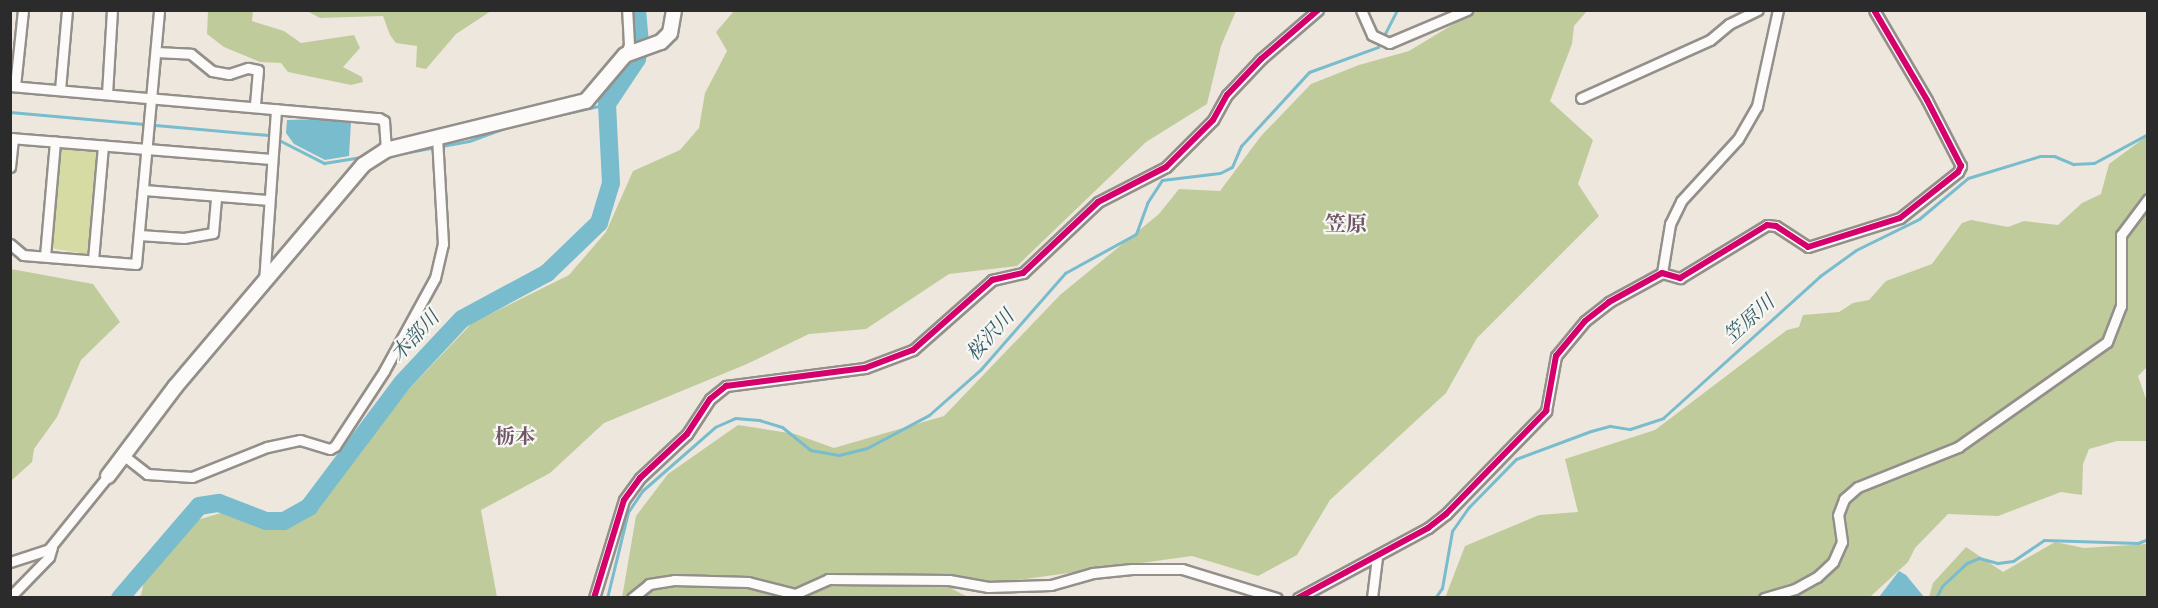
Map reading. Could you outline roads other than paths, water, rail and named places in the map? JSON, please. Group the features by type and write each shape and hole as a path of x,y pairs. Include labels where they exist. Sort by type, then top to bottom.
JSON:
{"street":[{"path":"23,10 13,86 379,118 384,121 386,150"},
{"path":"60,90 67,10"},
{"path":"107,94 112,10"},
{"path":"10,244 23,255 136,264 153,97 159,10"},
{"path":"10,597 49,557 53,545 123,455 363,165 386,150 586,101 625,55 629,45 627,10"},
{"path":"625,55 661,42 670,33 674,10"},
{"path":"594,597 624,500 640,477 687,434 710,399 726,386 865,368 913,350 992,280 1023,273 1098,202 1166,167 1213,120 1227,94 1261,59 1318,10"},
{"path":"1361,10 1377,39 1389,43 1467,10"},
{"path":"1581,98 1710,40 1729,24 1758,10"},
{"path":"1662,273 1670,224 1681,201 1738,139 1757,106 1778,10"},
{"path":"1298,597 1377,556 1446,514 1546,411 1556,356 1585,321 1610,302 1662,273 1680,278 1767,225 1776,226 1808,247 1900,218 1958,172 1961,166 1927,100 1874,10"},
{"path":"156,52 191,54 212,70 229,74 248,68 258,70 255,107"},
{"path":"264,282 267,200 276,109"},
{"path":"123,455 147,474 192,477 267,447 300,440 330,449 335,446 384,371 438,268 443,244 437,137"},
{"path":"10,167 12,138 271,159"},
{"path":"45,256 55,141"},
{"path":"93,260 103,146"},
{"path":"144,190 267,200"},
{"path":"139,235 184,238 213,233 216,197"},
{"path":"1764,597 1795,589 1817,577 1833,562 1842,542 1838,515 1844,500 1858,487 1958,447 2107,342 2121,306 2121,235 2148,200"},
{"path":"10,562 33,557 53,545"},
{"path":"1372,597 1377,556"},
{"path":"632,597 649,584 674,580 748,582 795,594 828,579 949,580 988,587 1051,585 1094,573 1132,568 1182,569 1277,597"}],"water":[{"path":"319,119 351,122 349,156 325,160 294,144 286,133 287,120"},
{"path":"1899,571 1906,575 1924,597 1879,597"}],"waterway":[{"name":"木部川","path":"120,598 199,506 219,503 266,521 284,521 309,507 403,382 462,319 547,273 599,223 611,183 607,104 637,59 640,44 637,10"},
{"name":"桜沢川","path":"607,598 628,512 642,491 715,427 735,418 759,420 782,427 810,450 839,455 867,448 929,415 981,369 1065,273 1136,234 1147,203 1162,180 1220,173 1232,167 1241,146 1309,72 1378,47 1397,10"},
{"path":"545,118 607,104"},
{"path":"10,112 269,135 324,163 367,156"},
{"path":"403,153 469,141 504,128"},
{"name":"笠原川","path":"1435,598 1442,588 1452,531 1469,507 1516,459 1591,431 1610,426 1630,429 1663,418 1820,276 1856,250 1919,219 1968,178 2040,156 2054,156 2073,164 2094,163 2148,134"},
{"path":"1936,598 1942,586 1967,563 1979,558 1998,563 2013,561 2044,540 2138,543 2148,539"}],"district":[{"name":"笠原","path":"1346,224"},
{"name":"栃本","path":"515,436"}]}
